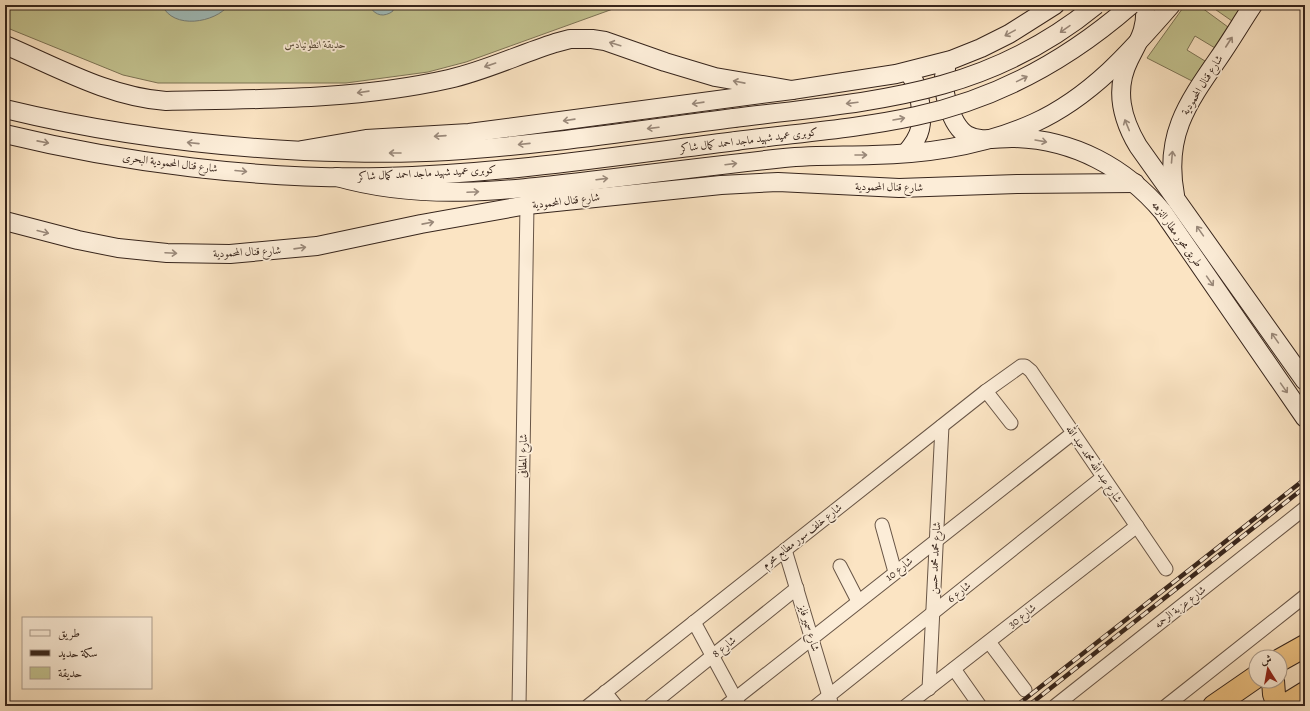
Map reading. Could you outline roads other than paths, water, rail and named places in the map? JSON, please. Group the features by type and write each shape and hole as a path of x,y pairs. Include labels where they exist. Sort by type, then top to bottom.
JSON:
{"highway":[{"path":"1288,656 1305,646"},
{"path":"1214,706 1248,683"},
{"path":"1274,689 1278,706"},
{"path":"1284,706 1305,693"}],"main road":[{"path":"302,150 344,142 461,134 792,90 896,74 951,60 1009,34 1055,5"},
{"name":"كوبرى عميد شهيد ماجد احمد كمال شاكر","path":"302,150 400,153 486,148 734,118 899,96 958,81 985,72 1036,47 1060,32 1096,5"},
{"name":"كوبرى عميد شهيد ماجد احمد كمال شاكر","path":"337,177 427,175 508,169 888,122 951,107 985,96 1037,72 1098,33 1131,5"},
{"path":"1141,38 1145,20 1145,5"},
{"path":"337,177 398,190 443,193 473,192 537,187 787,158 906,153 961,145 1033,123 1072,102 1107,75 1171,5"},
{"name":"شارع قنال المحمودية","path":"1175,196 1171,165 1180,119 1195,92 1253,5"},
{"name":"طريق محور مطار النزهه","path":"1141,38 1124,73 1121,98 1122,111 1126,123 1138,146 1305,381"},
{"path":"5,45 113,91 148,99 166,101 294,98 360,93 450,79 555,43 570,40 592,39 616,44 665,62 715,77 792,90"},
{"path":"951,60 944,79 954,122 969,136 988,138"},
{"path":"896,74 911,78 918,90 920,130 906,153"},
{"name":"شارع قنال المحمودية البحرى","path":"5,109 73,125 150,138 227,146 302,150"},
{"name":"شارع قنال المحمودية البحرى","path":"5,134 79,150 191,166 337,177"},
{"name":"طريق محور مطار النزهه","path":"988,138 1034,140 1066,146 1091,155 1114,167 1135,183 1163,212 1305,418"},
{"name":"شارع قنال المحمودية","path":"5,221 78,240 118,248 167,253 230,254 317,246 450,218 527,205 721,185 778,182 899,188 1024,183 1135,183"},
{"path":"1288,651 1305,633"}],"street":[{"name":"شارع المطافى","path":"519,706 527,205"},
{"name":"شارع عبد الله محمد عبد الله","path":"1017,367 1025,366 1029,368 1166,569"},
{"name":"شارع خلف سور مطابع محرم","path":"588,706 1017,367"},
{"path":"986,391 1011,423"},
{"name":"شارع محمد محمد حسن","path":"928,689 942,426"},
{"name":"شارع 10","path":"734,703 812,638 1073,432"},
{"name":"شارع 6","path":"816,706 831,701 932,613 1103,477"},
{"name":"شارع عزبة الرحمه","path":"1056,706 1305,508"},
{"path":"882,525 895,572"},
{"name":"شارع 30","path":"912,704 928,689 1137,526"},
{"name":"شارع سمير فايز","path":"785,550 831,701"},
{"path":"840,566 858,602"},
{"name":"شارع 8","path":"650,706 797,588"},
{"path":"1166,706 1305,596"},
{"path":"694,622 713,656 734,703"},
{"path":"989,642 1025,690"},
{"path":"954,669 980,706"},
{"path":"605,692 616,706"}],"water":[{"path":"162,5 229,5 223,11 205,20 184,21 167,13"},
{"path":"368,5 393,5 393,11 380,15"}],"railway":[{"path":"1016,706 1305,479"},
{"path":"1028,706 1305,487"}],"park label":[{"name":"حديقة انطونيادس","path":"315,44"}]}
